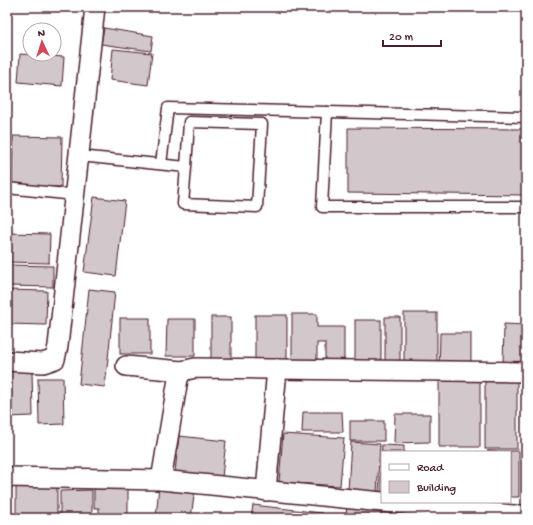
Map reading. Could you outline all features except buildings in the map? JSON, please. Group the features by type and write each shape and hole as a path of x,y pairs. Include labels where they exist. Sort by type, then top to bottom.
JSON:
{"street":[{"path":"7,361 43,363 55,359 58,346 96,7"},
{"path":"126,366 182,371 195,368 526,372"},
{"path":"266,491 277,369"},
{"path":"161,480 178,379 182,371"},
{"path":"7,477 161,480 381,502"},
{"path":"391,503 526,515"}],"lane":[{"path":"161,164 168,108 526,117"},
{"path":"327,112 322,207 526,207"},
{"path":"189,122 262,124 257,207 183,204 186,166 189,122"},
{"path":"80,156 186,166"},
{"path":"7,188 75,195"}]}
